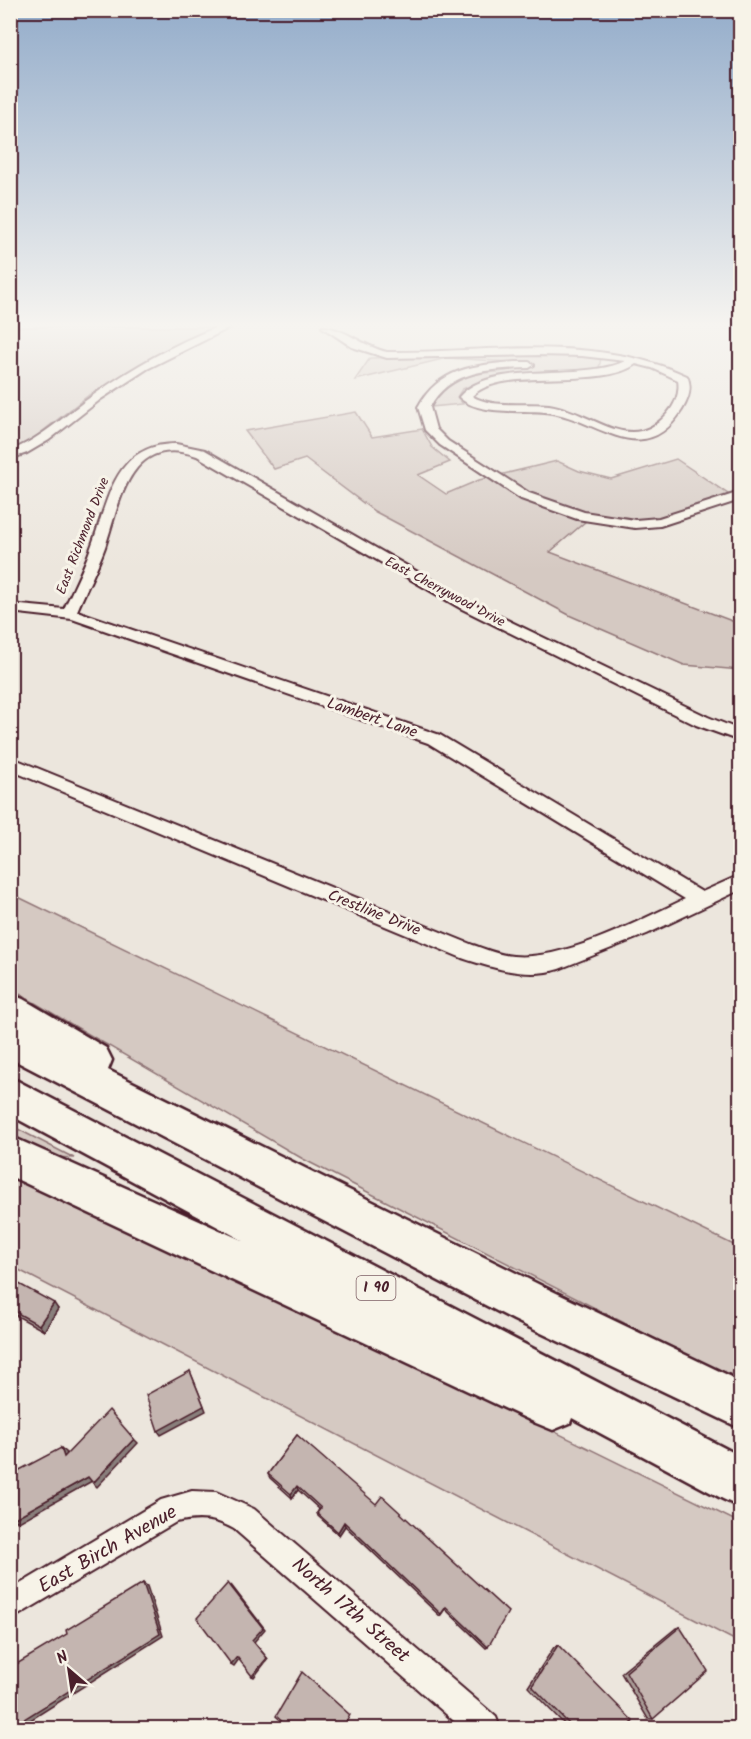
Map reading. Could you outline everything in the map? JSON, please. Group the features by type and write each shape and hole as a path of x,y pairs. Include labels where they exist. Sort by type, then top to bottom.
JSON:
{"highway":[{"path":"10,1010 266,1171"},
{"path":"10,1039 531,1305 741,1405"},
{"name":"I 90","path":"10,1095 741,1483"},
{"name":"I 90","path":"10,1155 582,1419 741,1483"}],"street":[{"path":"10,456 35,444 82,408"},
{"path":"424,408 434,435 444,443 517,491 545,505 582,516 635,524 660,522 741,496"},
{"path":"541,408 578,416 612,432 644,436 666,425 678,408"},
{"name":"East Cherrywood Drive","path":"155,451 179,448 201,453 465,605 702,721 741,736"},
{"name":"East Richmond Drive","path":"69,614 98,548 122,477 133,462 155,451"},
{"name":"Lambert Lane","path":"10,608 69,614 155,641 434,740 703,901"},
{"name":"Crestline Drive","path":"10,763 469,952 512,964 552,963 569,957 703,901 741,882"},
{"name":"East Birch Avenue","path":"10,1606 171,1510 197,1503 209,1503"},
{"name":"North 17th Street","path":"209,1503 244,1519 485,1728"}],"shaded area":[{"path":"11,408 72,408 25,445 11,452"},
{"path":"356,412 372,437 422,429 432,447 450,462 418,475 446,494 479,480 557,461 579,471 611,479 676,459 731,496 679,513 647,519 630,520 592,516 550,552 740,624 740,670 684,665 571,616 374,511 305,459 274,469 245,431"},
{"path":"10,893 740,1248 740,1382 303,1159 11,989"},
{"path":"10,1125 74,1158 53,1157 11,1138"},
{"path":"10,1169 188,1251 740,1523 740,1643 11,1266"}],"building":[{"path":"10,1279 54,1303 39,1325 10,1309"},
{"path":"190,1371 204,1406 158,1431 146,1395"},
{"path":"109,1410 134,1439 93,1483 88,1477 13,1519 10,1508 10,1475 61,1448 64,1457"},
{"path":"297,1435 376,1504 382,1496 508,1612 488,1647 446,1607 441,1614 344,1522 338,1532 317,1513 321,1508 297,1486 291,1494 268,1474"},
{"path":"143,1583 160,1634 10,1728 10,1668 67,1634 66,1630"},
{"path":"228,1583 263,1628 252,1640 267,1658 252,1676 237,1657 231,1664 197,1618"},
{"path":"680,1627 708,1671 653,1719 626,1672"},
{"path":"558,1645 633,1721 629,1728 573,1728 532,1686"},
{"path":"302,1672 350,1715 343,1728 289,1728 276,1716"}]}
